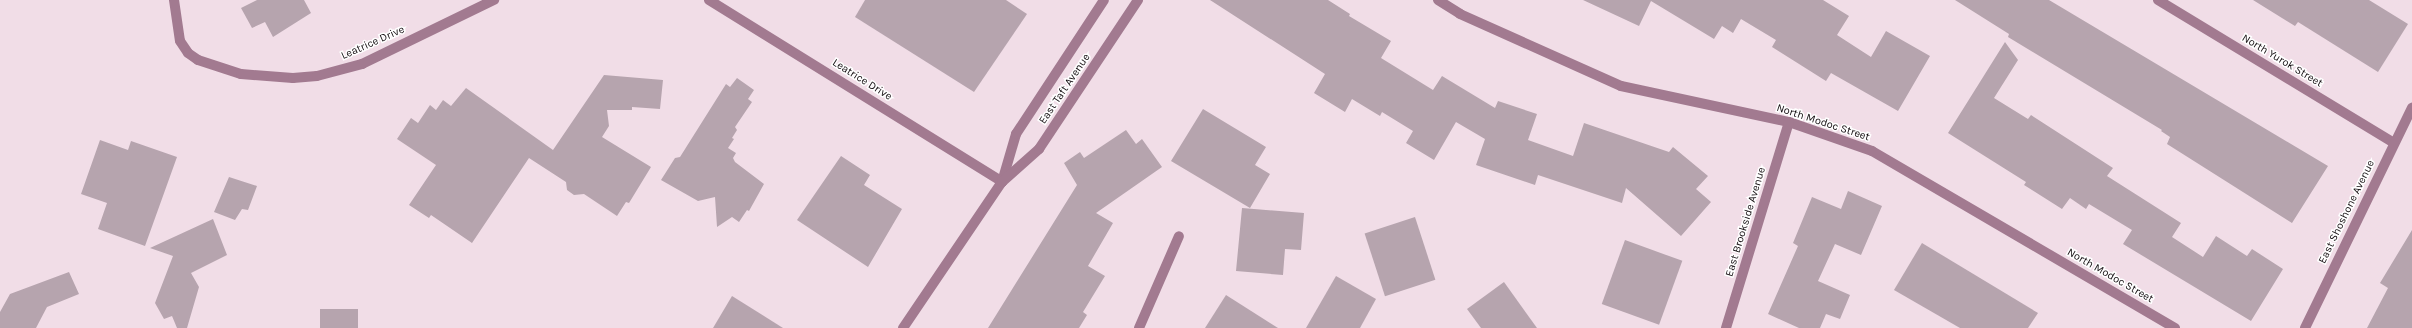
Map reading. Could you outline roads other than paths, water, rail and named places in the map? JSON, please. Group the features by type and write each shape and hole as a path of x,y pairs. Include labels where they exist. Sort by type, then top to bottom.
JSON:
{"street":[{"name":"Leatrice Drive","path":"174,0 180,41 188,53 198,60 241,74 293,78 317,76 362,64 494,0"},
{"name":"Leatrice Drive","path":"709,0 1002,182"},
{"name":"East Taft Avenue","path":"1002,182 1016,134 1104,0"},
{"name":"East Taft Avenue","path":"903,328 1002,182 1039,149 1138,0"},
{"name":"North Modoc Street","path":"1438,0 1460,14 1621,86 1790,122 1872,151 2175,328"},
{"name":"North Yurok Street","path":"2158,0 2394,143"},
{"name":"East Shoshone Avenue","path":"2305,328 2412,108"},
{"name":"East Brookside Avenue","path":"1726,328 1790,122"},
{"path":"1139,328 1180,236"}]}
